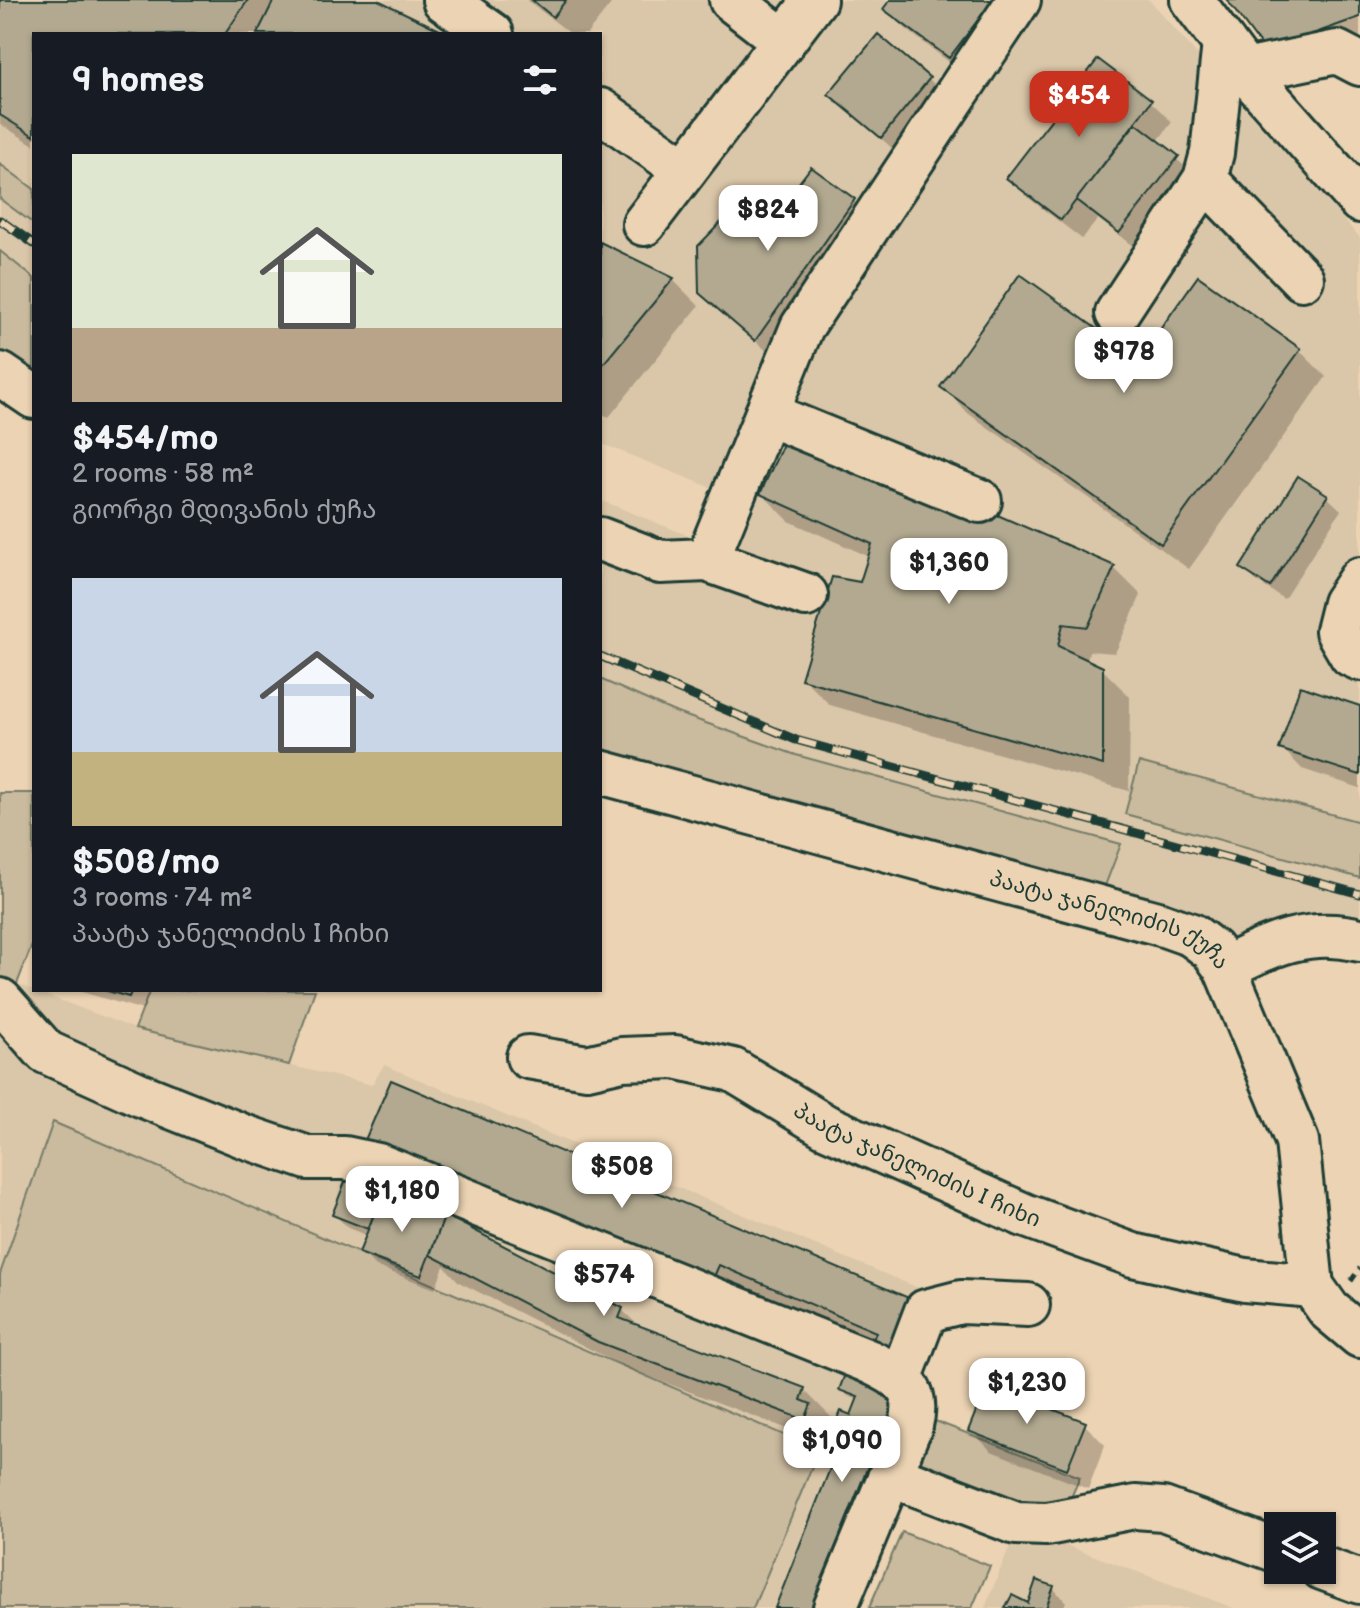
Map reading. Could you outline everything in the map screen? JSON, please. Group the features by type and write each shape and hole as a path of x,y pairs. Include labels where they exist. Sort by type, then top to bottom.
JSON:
{"street":[{"path":"444,0 489,32"},
{"path":"731,0 784,41"},
{"path":"644,224 815,0"},
{"path":"707,560 802,327 1019,0"},
{"path":"1192,0 1235,57 1360,201"},
{"path":"1235,57 1352,53"},
{"path":"1117,313 1205,179 1235,57"},
{"path":"602,111 685,170"},
{"path":"1205,179 1302,279"},
{"path":"0,374 32,396"},
{"path":"767,414 980,501"},
{"path":"602,540 660,562 707,560 806,595"},
{"path":"1360,579 1344,603 1337,631 1351,655 1360,659"},
{"name":"პაატა ჯანელიძის ქუჩა","path":"602,773 1192,935 1212,950 1225,968 1297,1141 1312,1286"},
{"path":"1225,968 1267,946 1301,936 1341,935 1360,940"},
{"path":"1,1000 46,1052 141,1095 308,1158 345,1158 378,1165 838,1349 906,1386"},
{"name":"პაატა ჯანელიძის I ჩიხი","path":"528,1057 587,1067 622,1059 675,1057 733,1070 825,1126 1037,1220 1133,1255 1245,1280 1312,1286"},
{"path":"1312,1286 1329,1310 1360,1336"},
{"path":"835,1608 915,1410 906,1386 926,1311 961,1302 1028,1305"},
{"path":"891,1475 1016,1523 1047,1524 1135,1507 1163,1509 1264,1546"},
{"path":"1336,1573 1360,1582"}],"shaded area":[{"path":"0,0 1004,0 725,493 602,444 602,32 32,32 32,188 0,164"},
{"path":"1039,0 1149,0 1360,238 1360,822 1140,763 1125,813 1360,878 1360,929 1310,924 1232,937 1103,891 1120,843 796,755 672,711 602,680 602,501 721,549 739,546 832,315"},
{"path":"0,164 32,188 32,223 0,199"},
{"path":"0,199 32,223 32,276 0,251"},
{"path":"0,251 32,276 32,382 0,359"},
{"path":"602,680 672,711 796,755 1121,844 1103,891 602,752"},
{"path":"1139,762 1360,822 1360,878 1125,814"},
{"path":"0,793 32,793 32,945 17,984 0,978"},
{"path":"17,984 135,1029 372,1085 384,1065 947,1300 825,1608 753,1608 818,1450 53,1122 0,1274 0,1016"},
{"path":"149,992 314,992 289,1065 135,1029"},
{"path":"53,1122 819,1450 753,1608 0,1608 0,1274"},
{"path":"930,1419 1080,1477 1066,1509 1033,1511 911,1465"},
{"path":"902,1532 990,1566 972,1608 869,1608"},
{"path":"1015,1533 1057,1542 1234,1608 985,1608"}],"building":[{"path":"0,0 248,0 226,32 32,32 32,135 0,115"},
{"path":"274,0 378,0 444,32 258,32"},
{"path":"532,0 566,0 553,17"},
{"path":"890,0 993,0 949,58 883,9"},
{"path":"1227,0 1360,0 1360,17 1265,51"},
{"path":"878,34 930,78 881,138 828,94"},
{"path":"1098,59 1152,100 1061,220 1006,178"},
{"path":"1136,123 1179,156 1119,233 1076,200"},
{"path":"811,167 855,199 755,341 699,293 698,246 731,212 761,233"},
{"path":"602,243 674,278 602,366"},
{"path":"1020,274 1139,359 1198,276 1301,349 1161,544 940,387"},
{"path":"789,431 1115,566 1088,627 1063,624 1058,646 1103,667 1103,765 801,679 832,577 860,582 872,544 760,494"},
{"path":"1298,476 1328,495 1270,587 1240,568"},
{"path":"1300,686 1360,706 1360,775 1279,749"},
{"path":"111,992 131,992 129,997"},
{"path":"391,1080 916,1301 893,1355 871,1345 876,1332 719,1265 710,1286 365,1140"},
{"path":"347,1177 383,1191 368,1229 332,1215"},
{"path":"383,1191 445,1215 421,1276 359,1253"},
{"path":"445,1215 623,1308 619,1318 805,1388 801,1400 811,1404 805,1420 598,1342 430,1255"},
{"path":"847,1369 884,1389 882,1395 906,1405 878,1475 866,1471 811,1608 775,1608 835,1456 825,1453 841,1411 851,1415 858,1397 839,1390"},
{"path":"987,1384 1086,1422 1067,1469 968,1431"},
{"path":"1036,1580 1054,1586 1046,1608 1005,1608 1012,1595 1028,1603"}],"railway":[{"path":"0,220 32,243"},
{"path":"602,657 796,740 1360,894"}]}
